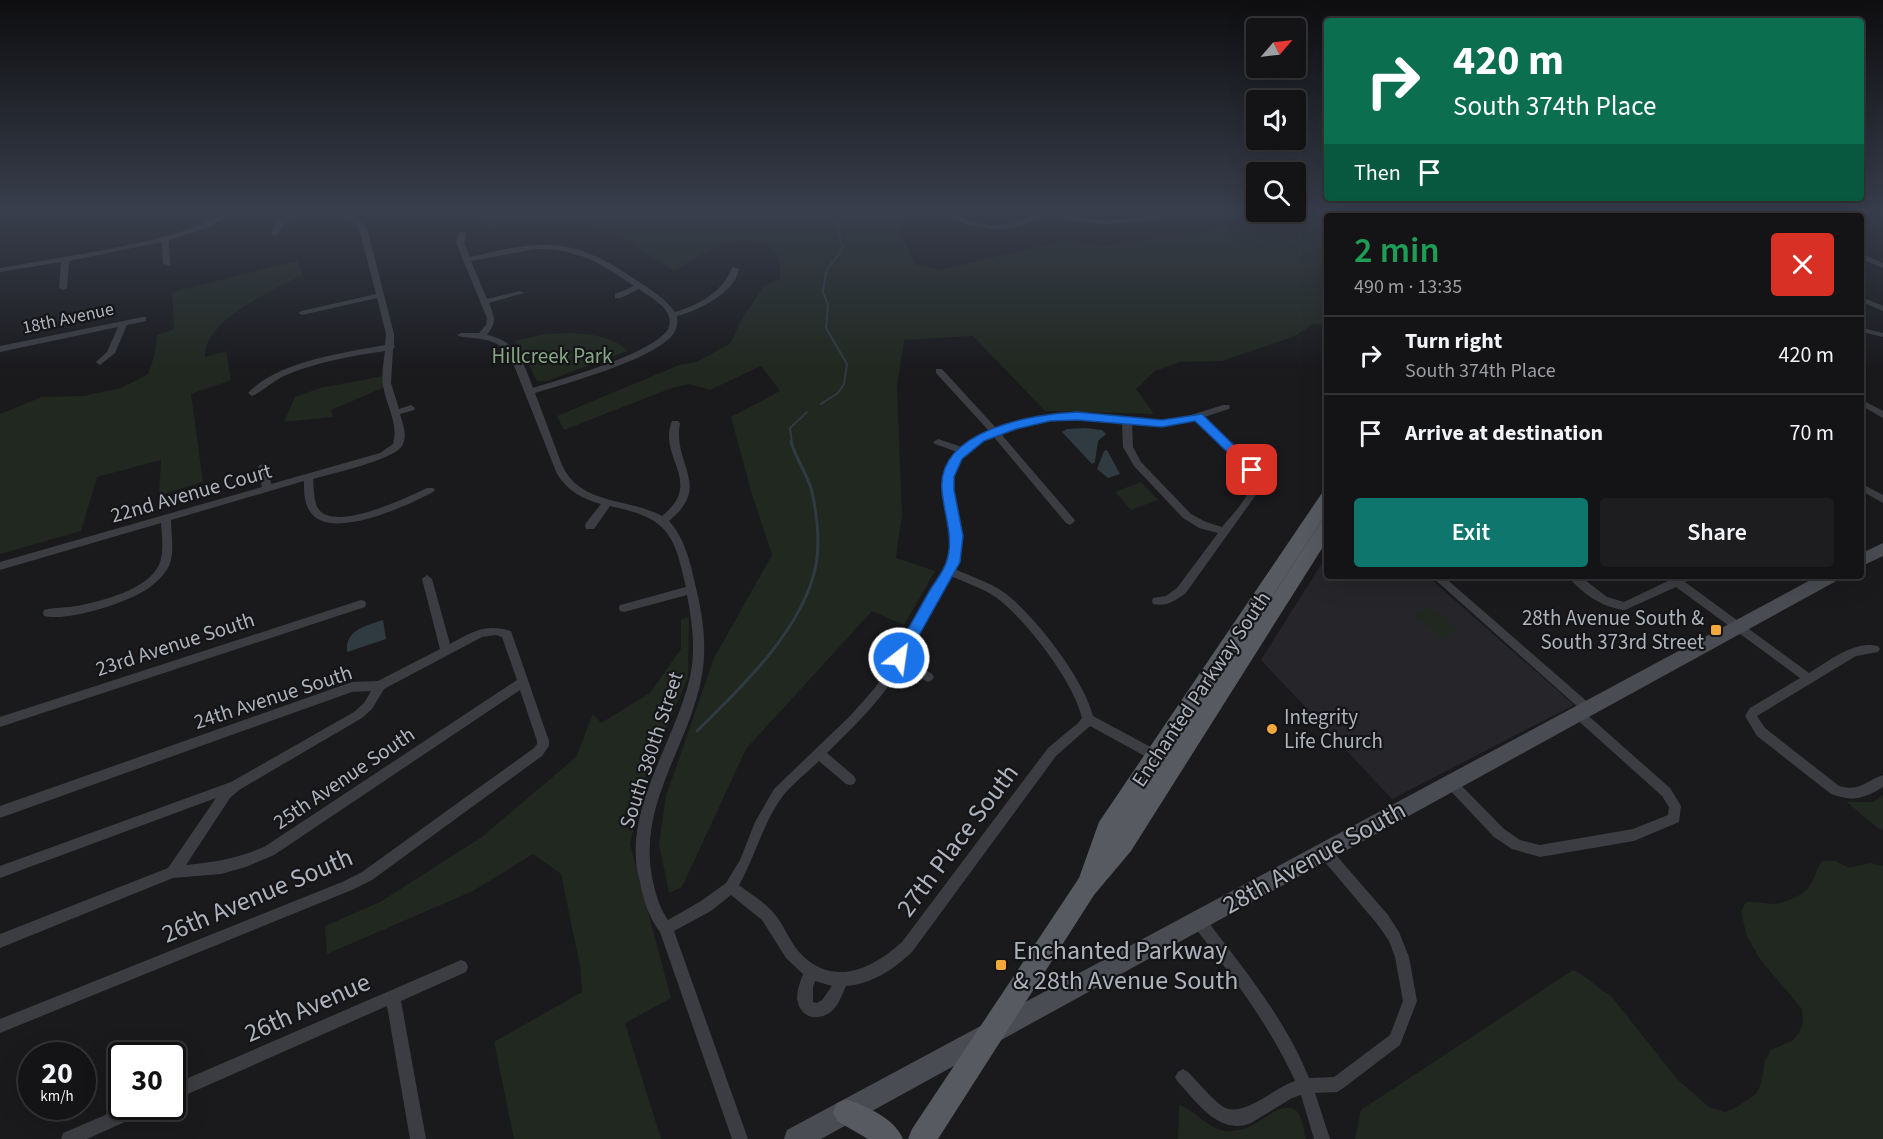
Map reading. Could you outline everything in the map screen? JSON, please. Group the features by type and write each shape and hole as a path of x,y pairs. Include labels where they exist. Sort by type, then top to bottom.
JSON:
{"main road":[{"name":"Enchanted Parkway South","path":"1086,887 1107,829 1324,503"},
{"name":"Enchanted Parkway South","path":"922,1139 1086,887 1123,844 1324,530"},
{"path":"846,1112 874,1126 889,1139"}],"street":[{"path":"0,270 38,264"},
{"path":"63,288 65,264"},
{"path":"373,264 389,328 391,347 387,383 394,413 411,408"},
{"path":"469,264 492,322 481,336"},
{"path":"529,392 587,373 656,344 672,331 675,323 673,315 663,304 608,264"},
{"path":"673,315 708,302 734,276 735,269"},
{"path":"618,296 640,286"},
{"path":"485,302 520,293"},
{"path":"302,313 381,295"},
{"path":"1864,299 1883,309"},
{"name":"18th Avenue","path":"0,349 143,319"},
{"path":"100,362 111,353 123,324"},
{"path":"1864,330 1883,335"},
{"path":"461,336 481,336 498,341 510,348 568,482 584,495 640,511 662,521 681,503 685,495 684,479 672,433 675,423"},
{"path":"252,393 267,382 299,369 391,347"},
{"path":"939,370 1070,521"},
{"path":"1864,404 1881,412"},
{"path":"666,928 706,906 731,887 778,794 878,692 950,571 956,552 957,536 947,484 953,463 963,451 980,438 995,432 1050,417 1077,416 1162,423 1198,417 1226,407"},
{"name":"22nd Avenue Court","path":"0,566 166,519 390,451 400,439 394,413"},
{"path":"1157,601 1168,600 1181,591 1251,498 1257,481 1252,470 1198,417"},
{"path":"1128,422 1128,447 1137,464 1187,516 1203,525 1224,531"},
{"path":"938,442 963,451"},
{"path":"263,467 267,489"},
{"path":"308,477 313,510 319,516 334,520 360,516 399,505 430,490"},
{"path":"1864,488 1883,500"},
{"path":"591,526 608,502"},
{"path":"48,613 79,610 134,592 153,580 160,572 166,556 166,519"},
{"name":"South 380th Street","path":"662,521 677,539 691,590 699,640 697,672 650,804 641,840 641,862 657,918 666,928 740,1139"},
{"path":"1864,559 1883,549"},
{"path":"950,571 999,594 1020,613 1076,686 1085,703 1088,719 1156,756"},
{"path":"427,579 446,651"},
{"path":"1439,579 1666,792 1675,806 1674,818 1634,835 1540,851 1517,845 1499,833 1450,782"},
{"path":"1577,579 1604,601 1618,606 1631,605 1673,579 1808,678"},
{"name":"28th Avenue South","path":"796,1139 1826,579"},
{"path":"624,608 691,590"},
{"name":"23rd Avenue South","path":"0,722 361,604"},
{"name":"24th Avenue South","path":"0,812 352,687 380,686 480,633 496,631 507,634 523,682"},
{"path":"1874,649 1854,652 1754,711 1751,716 1753,722 1768,738 1839,792 1848,795 1864,793 1883,780"},
{"path":"899,658 928,677"},
{"name":"25th Avenue South","path":"0,941 173,872 221,868 269,851 523,682"},
{"name":"26th Avenue South","path":"0,1026 367,876 543,746 523,682"},
{"path":"0,872 235,786 358,715 368,706 380,686"},
{"name":"27th Place South","path":"841,981 856,978 886,965 907,947 1052,752 1082,727 1088,719"},
{"path":"818,753 850,780"},
{"path":"173,872 219,802 235,786"},
{"path":"1183,1077 1217,1112 1230,1118 1245,1117 1289,1091 1306,1086 1337,1084 1395,1040 1410,1001 1407,975 1394,937 1383,920 1324,851"},
{"path":"731,887 767,915 790,951 811,972 841,981 833,1000 823,1010 809,1009 803,999 804,988 811,972"},
{"path":"1198,920 1273,1021 1306,1086 1322,1139"},
{"name":"26th Avenue","path":"186,1088 461,966"},
{"path":"393,997 418,1139"},
{"path":"69,1139 112,1120"}],"shaded area":[{"path":"1067,429 1102,430 1106,434 1098,441 1095,462 1092,464 1062,432"},
{"path":"1107,450 1120,474 1108,478 1097,469 1104,451"},
{"path":"1324,560 1324,579 1430,579 1574,705 1392,799 1261,660"},
{"path":"383,620 386,639 347,652 349,639 353,634 363,627"}],"green space":[{"path":"284,264 298,264 303,275 242,307 227,318 207,343 205,357 226,351 231,380 191,394 203,482 159,495 161,460 97,477 81,531 0,554 0,414 42,397 84,396 121,388 148,374 155,354 157,335 174,329 172,292"},
{"path":"664,264 686,264 674,271"},
{"path":"779,264 915,264 940,270 965,264 1324,264 1324,325 1313,324 1295,336 1222,361 1180,362 1155,371 1136,389 1154,414 1045,411 973,336 904,340 897,387 902,514 896,558 935,571 904,625 872,611 746,749 682,887 669,893 659,844 666,796 714,658 772,555 751,491 731,417 780,391 761,366 710,390 689,384 669,389 564,430 557,416 679,365 696,362 730,344 743,317 764,286 780,279"},
{"name":"Hillcreek Park","path":"570,333 601,337 615,342 628,351 547,381 537,381 519,345 514,341 546,334"},
{"path":"384,376 385,387 331,410 333,417 284,422 295,397 320,388"},
{"path":"1141,482 1158,500 1131,510 1115,492"},
{"path":"1429,606 1458,630 1443,639 1414,615"},
{"path":"689,617 688,677 645,778 630,844 671,998 625,1023 661,1139 514,1139 494,1042 582,992 580,966 561,874 533,854 473,891 327,954 325,926 380,902 482,837 576,757 593,714 601,723 650,693 681,649 681,620"},
{"path":"1883,795 1883,828 1880,830 1847,802 1873,802"},
{"path":"1822,861 1835,861 1849,868 1870,863 1883,866 1883,1139 1355,1139 1361,1110 1573,970 1611,996 1678,1080 1709,1107 1725,1112 1737,1107 1756,1094 1761,1084 1765,1060 1771,1050 1792,1041 1799,1033 1803,1022 1802,1009 1759,958 1746,934 1741,911 1746,902 1774,904 1797,897 1809,887"},
{"path":"1179,1105 1215,1128 1228,1131 1247,1128 1274,1112 1289,1108 1295,1110 1300,1116 1306,1139 1178,1139"}],"waterway":[{"path":"821,404 838,393 844,384 847,364 826,328 828,305 823,292 826,271 831,264"},
{"path":"792,443 790,428 807,412"},
{"path":"697,731 751,676 785,634 809,588 816,565 817,519 810,486 791,442"}],"place":[{"name":"28th Avenue South & South 373rd Street","path":"1716,630"},
{"name":"Integrity Life Church","path":"1272,729"},
{"name":"Enchanted Parkway & 28th Avenue South","path":"1001,965"}],"route":[{"path":"899,658 950,571 956,552 957,536 947,484 948,477 957,457 980,438 1012,426 1050,417 1077,416 1136,423 1162,423 1198,417 1252,470"}]}
